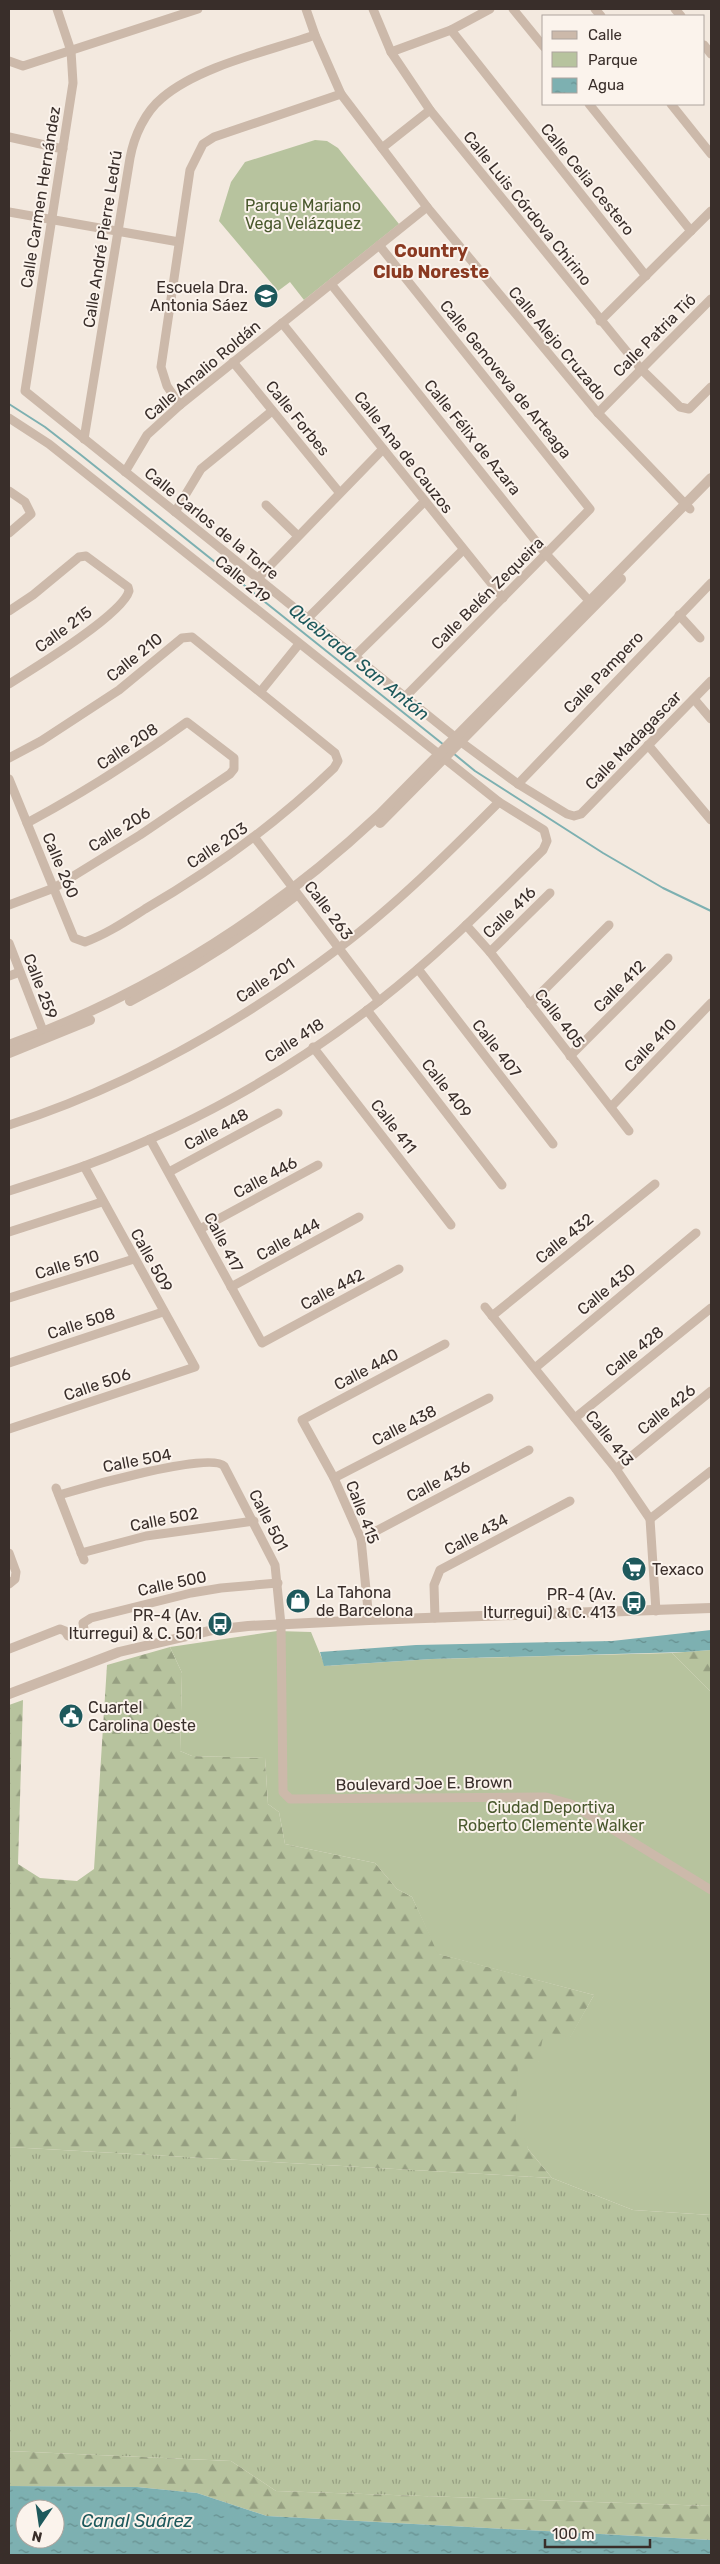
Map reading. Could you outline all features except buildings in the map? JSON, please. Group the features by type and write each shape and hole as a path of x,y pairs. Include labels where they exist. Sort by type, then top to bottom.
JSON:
{"street":[{"name":"Calle Carmen Hernández","path":"26,391 74,83 71,51 57,9"},
{"path":"9,61 23,66 198,9"},
{"name":"Calle Alejo Cruzado","path":"306,9 315,35 341,94 427,207 598,413 688,506"},
{"name":"Calle Luis Córdova Chirino","path":"373,9 391,52 430,110 641,370 683,408 689,409 711,387"},
{"path":"391,52 450,30 490,9"},
{"path":"513,9 542,45"},
{"name":"Calle Celia Cestero","path":"450,30 646,276"},
{"name":"Calle André Pierre Ledrú","path":"84,439 133,142 150,112 162,98 204,73 315,35"},
{"path":"180,405 167,386 161,367 190,170 203,144 230,130 341,94"},
{"path":"590,105 691,230"},
{"path":"672,105 711,154"},
{"path":"382,148 430,110"},
{"path":"9,137 63,149"},
{"name":"Calle Amalio Roldán","path":"125,472 147,435 180,405 427,207"},
{"path":"600,321 711,211"},
{"path":"9,212 179,242"},
{"name":"Calle Genoveva de Arteaga","path":"380,245 590,509"},
{"name":"Calle Félix de Azara","path":"331,284 546,554 592,603"},
{"name":"Calle Patria Tió","path":"598,413 711,299"},
{"name":"Calle Ana de Cauzos","path":"282,323 503,598"},
{"name":"Calle Forbes","path":"233,362 339,492"},
{"name":"Calle Carlos de la Torre","path":"26,391 458,740 518,784 574,816"},
{"path":"176,512 201,469 272,411"},
{"name":"Calle 219","path":"9,418 49,444 498,802 544,830 547,841"},
{"path":"257,579 297,535 383,449"},
{"path":"9,1053 45,1035 120,1006 169,981 232,942 350,851 688,506 711,478"},
{"path":"688,506 711,488"},
{"path":"9,491 25,502 30,509 29,518 9,533"},
{"path":"307,619 424,502"},
{"path":"266,505 297,535"},
{"name":"Calle Belén Zequeira","path":"404,697 590,509"},
{"path":"354,657 463,550"},
{"name":"Calle 215","path":"9,611 33,595 79,557 86,556 128,587 129,591 124,602 80,638 9,684"},
{"name":"Calle Pampero","path":"518,784 711,583"},
{"path":"679,615 700,638"},
{"name":"Calle 210","path":"9,758 119,690 182,638 192,637 261,691 335,753 338,761"},
{"path":"261,691 299,644"},
{"name":"Calle Madagascar","path":"574,816 581,814 711,681"},
{"path":"694,699 711,719"},
{"name":"Calle 208","path":"27,823 86,791 133,762 187,722 232,755 235,763"},
{"path":"648,745 711,820"},
{"name":"Calle 203","path":"100,937 168,896 255,838 297,804 334,768 338,761"},
{"name":"Calle 206","path":"9,906 54,888 140,835 230,774 235,763"},
{"name":"Calle 260","path":"9,779 74,938 85,942 100,937"},
{"name":"Calle 201","path":"9,1125 104,1088 207,1035 261,1002 339,948 462,838 498,802"},
{"name":"Calle 263","path":"255,838 379,1001"},
{"name":"Calle 418","path":"9,1191 84,1166 150,1139 237,1095 313,1047 367,1010 418,969 543,850 547,841"},
{"name":"Calle 416","path":"490,952 550,893"},
{"name":"Calle 405","path":"466,925 490,952 628,1131"},
{"path":"530,1004 609,925"},
{"name":"Calle 259","path":"9,943 45,1035"},
{"name":"Calle 412","path":"570,1056 668,958"},
{"name":"Calle 407","path":"418,969 553,1144"},
{"path":"9,976 20,972"},
{"name":"Calle 410","path":"611,1107 711,1003"},
{"name":"Calle 409","path":"367,1010 502,1185"},
{"path":"9,1045 45,1035"},
{"name":"Calle 411","path":"313,1047 451,1225"},
{"name":"Calle 448","path":"169,1172 278,1113"},
{"name":"Calle 417","path":"150,1139 262,1343 278,1334"},
{"name":"Calle 446","path":"200,1229 318,1165"},
{"name":"Calle 509","path":"84,1166 163,1312 195,1366"},
{"name":"Calle 432","path":"492,1316 655,1184"},
{"path":"9,1232 102,1202"},
{"name":"Calle 444","path":"231,1287 359,1217"},
{"name":"Calle 430","path":"535,1368 696,1233"},
{"name":"Calle 510","path":"9,1298 134,1259"},
{"name":"Calle 442","path":"278,1334 399,1269"},
{"name":"Calle 413","path":"485,1307 616,1469 650,1519"},
{"name":"Calle 428","path":"575,1418 711,1308"},
{"name":"Calle 508","path":"9,1363 163,1312"},
{"name":"Calle 440","path":"304,1423 302,1420 445,1344"},
{"name":"Calle 506","path":"9,1429 195,1366"},
{"name":"Calle 426","path":"616,1469 711,1391"},
{"name":"Calle 438","path":"334,1478 489,1398"},
{"name":"Calle 415","path":"304,1423 334,1478 361,1539 369,1620"},
{"name":"Calle 436","path":"361,1539 529,1450"},
{"name":"Calle 504","path":"82,1556 57,1492 156,1470 214,1461 222,1463"},
{"name":"Calle 501","path":"222,1463 254,1520 275,1565 281,1624"},
{"path":"656,1611 650,1519 711,1471"},
{"name":"Calle 434","path":"435,1618 434,1585 440,1570 570,1501"},
{"name":"Calle 502","path":"82,1556 146,1536 254,1520"},
{"path":"9,1553 16,1572 12,1582"},
{"name":"Calle 500","path":"84,1629 83,1623 91,1618 166,1598 221,1588 278,1583"},
{"path":"9,1694 119,1652 166,1639 213,1630 281,1624 369,1620 711,1608"},
{"name":"Boulevard Joe E. Brown","path":"281,1624 284,1792 290,1799 546,1797 571,1804 711,1890"},
{"path":"9,1648 60,1629 65,1631 68,1636"}],"green space":[{"name":"Parque Mariano Vega Velázquez","path":"315,140 327,141 338,148 399,224 304,300 290,282 278,291 219,221 231,182 245,162"},
{"name":"Ciudad Deportiva Roberto Clemente Walker","path":"277,1631 311,1632 325,1666 432,1659 672,1653 711,1692 711,2215 633,2210 552,2178 528,2149 525,2139 515,2137 518,2062 538,2062 544,2032 570,2037 594,1995 438,1954 412,1897 397,1889 375,1863 285,1844 279,1812 268,1804 265,1758 192,1756 180,1751 182,1673 170,1647"},
{"path":"170,1647 182,1673 180,1751 192,1756 265,1758 268,1804 279,1812 285,1844 375,1863 397,1889 412,1897 439,1954 594,1995 570,2038 538,2062 518,2062 528,2149 552,2178 9,2147 9,1705 23,1700 18,1864 40,1878 77,1881 94,1869 107,1665"},
{"path":"711,1650 711,1692 672,1653"},
{"path":"9,2147 552,2178 633,2210 711,2215 711,2506 276,2491 231,2461 9,2451"},
{"path":"9,2451 231,2461 276,2491 711,2506 711,2540 267,2516 197,2493 137,2487 9,2486"}],"water":[{"path":"711,1630 711,1650 685,1652 432,1659 324,1666 320,1652 416,1645 612,1641"},
{"name":"Canal Suárez","path":"9,2486 137,2487 197,2493 267,2516 711,2540 711,2555 9,2555"}],"waterway":[{"name":"Quebrada San Antón","path":"9,404 45,427 81,455 444,745"},
{"name":"Quebrada San Antón","path":"453,753 475,771 603,853 663,888 711,911"}],"place":[{"name":"Escuela Dra. Antonia Sáez","path":"266,296"},
{"name":"Texaco","path":"634,1569"},
{"name":"La Tahona de Barcelona","path":"298,1601"},
{"name":"PR-4 (Av. Iturregui) & C. 413","path":"634,1603"},
{"name":"PR-4 (Av. Iturregui) & C. 501","path":"220,1624"},
{"name":"Cuartel Carolina Oeste","path":"71,1716"}],"district":[{"name":"Country Club Noreste","path":"431,261"}]}
